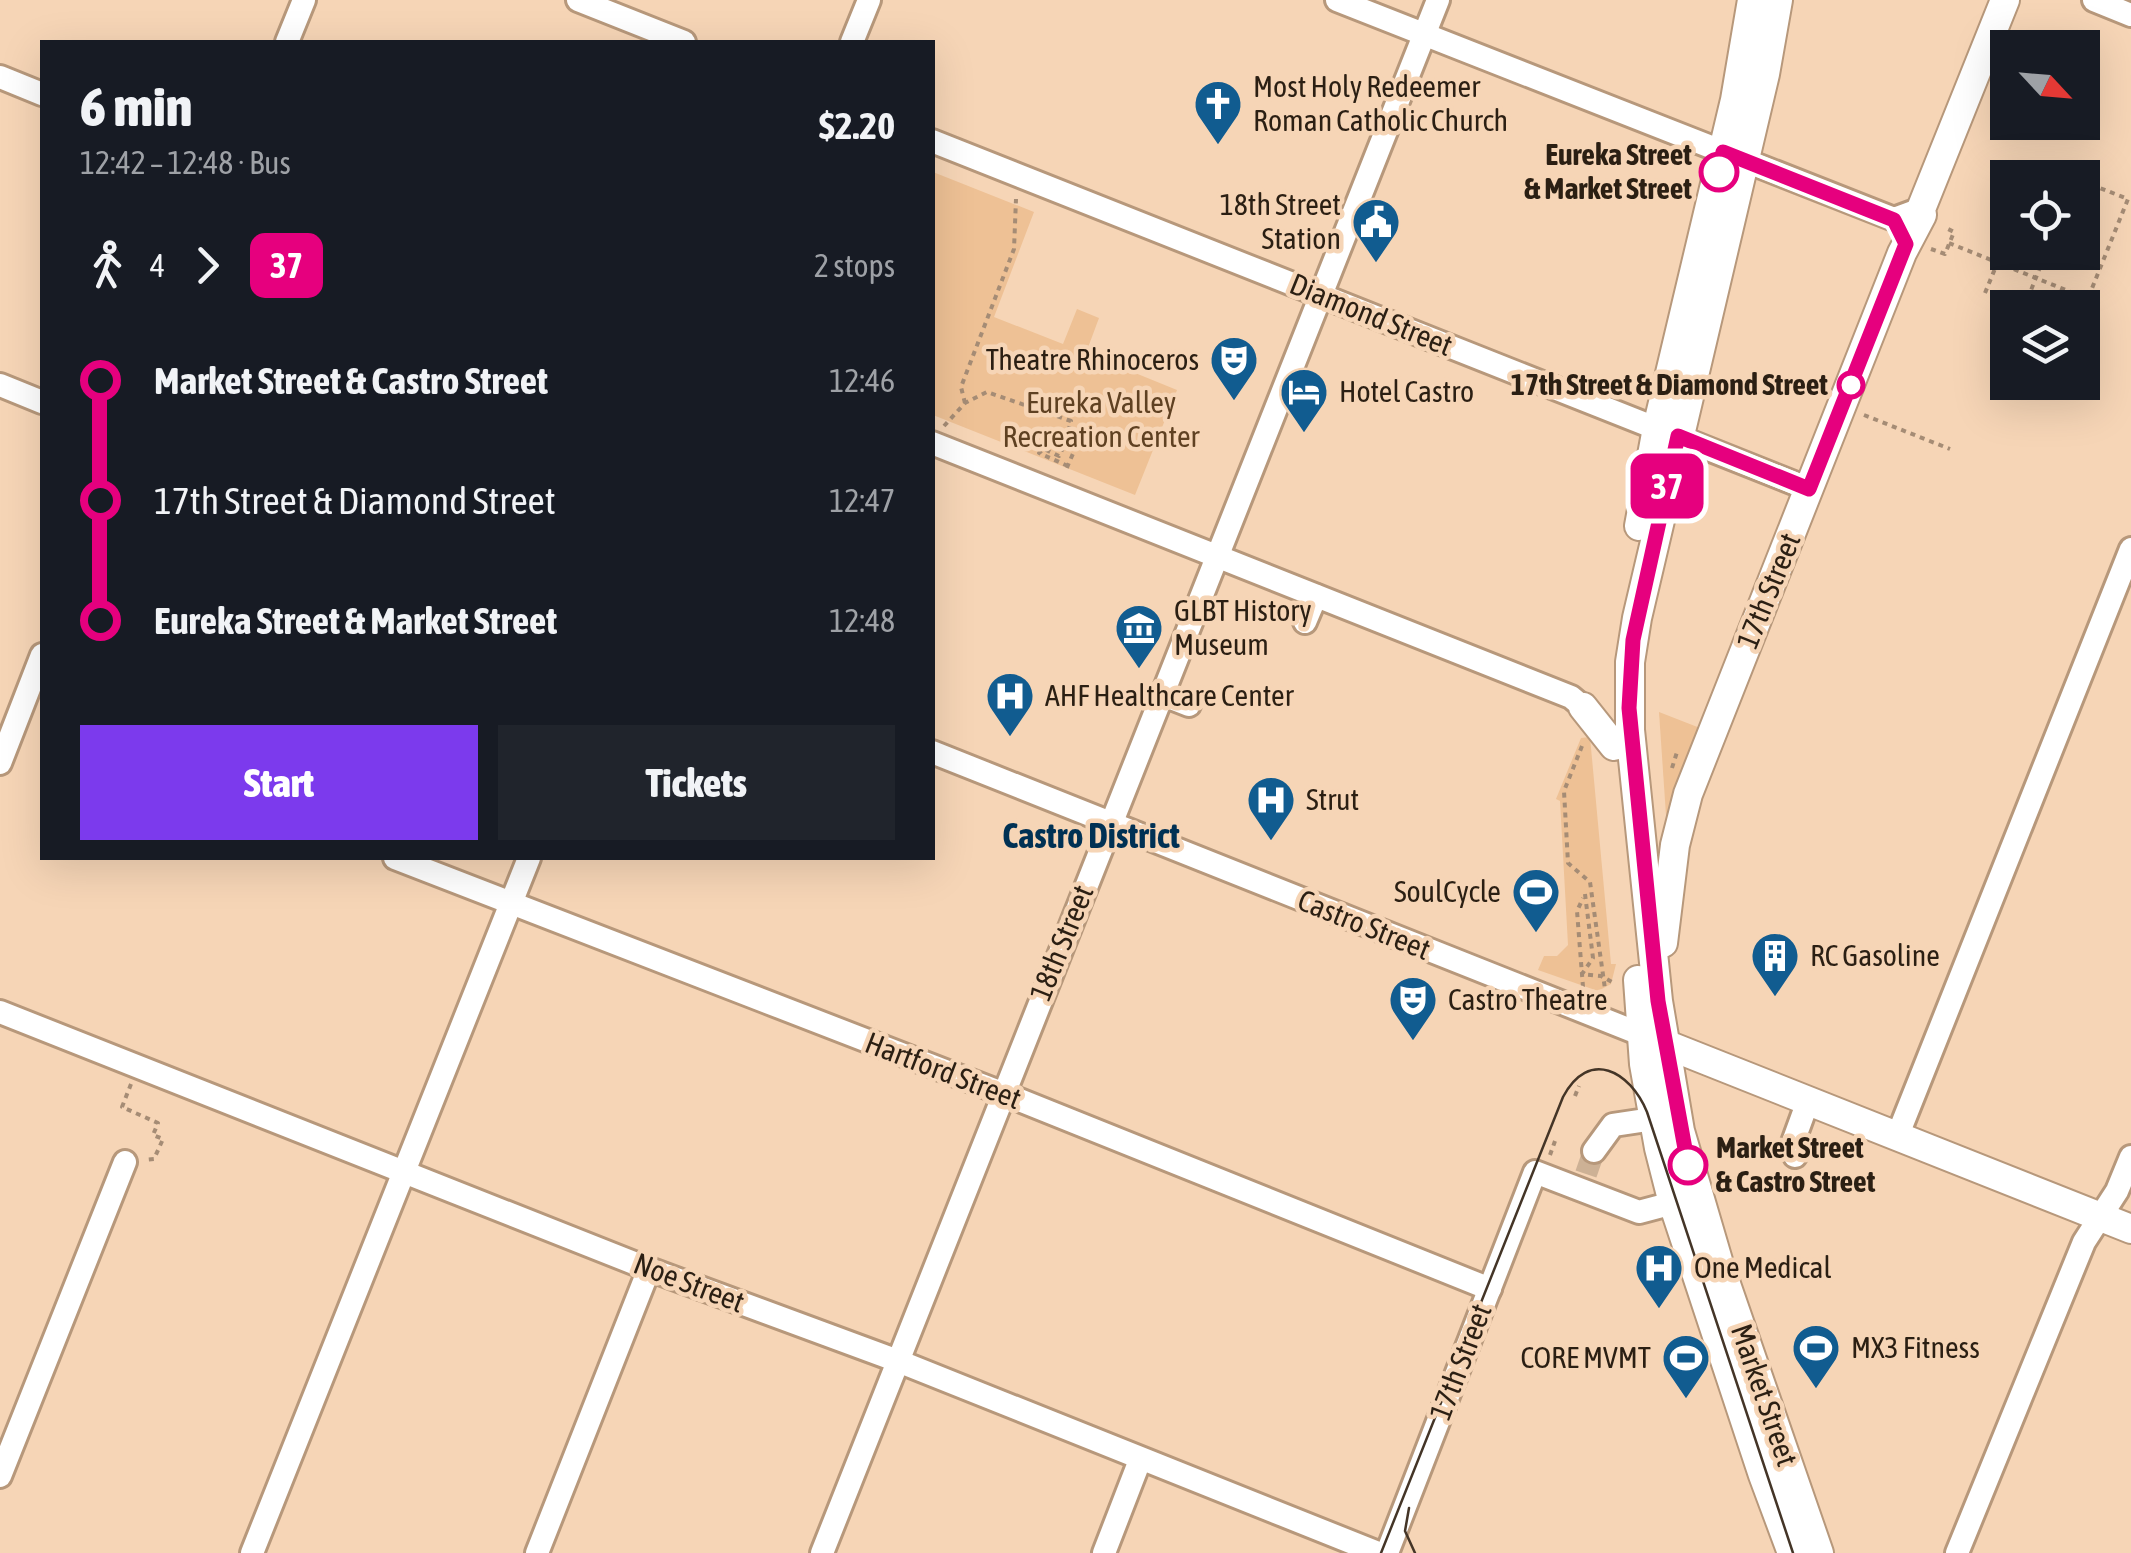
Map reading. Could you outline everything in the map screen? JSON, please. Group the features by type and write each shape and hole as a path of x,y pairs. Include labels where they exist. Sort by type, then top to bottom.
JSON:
{"main road":[{"name":"Market Street","path":"1734,156 1752,0"},
{"name":"Market Street","path":"1778,0 1771,48 1734,156 1667,432 1645,500 1616,632 1610,700 1640,994 1696,1196 1819,1553"},
{"name":"17th Street","path":"1654,970 1665,930 1680,820 1688,794 1918,229 2005,0"},
{"name":"Market Street","path":"1667,432 1629,685 1654,970 1654,1118 1673,1203 1792,1553"},
{"path":"1584,706 1614,746"},
{"name":"Castro Street","path":"1653,1040 2131,1229"},
{"name":"Market Street","path":"1763,1475 1778,1553"}],"street":[{"path":"288,40 304,0"},
{"path":"578,0 679,40"},
{"path":"853,40 869,0"},
{"path":"1337,0 1918,229"},
{"name":"18th Street","path":"822,1553 1438,0"},
{"path":"2094,0 2131,15"},
{"path":"0,78 40,93"},
{"name":"Diamond Street","path":"935,142 1809,489"},
{"path":"0,385 40,401"},
{"path":"935,444 1571,697 1584,706"},
{"path":"1898,1136 2131,549"},
{"path":"1306,622 1316,596"},
{"path":"0,763 32,714 40,668"},
{"path":"1161,694 1189,706"},
{"name":"Castro Street","path":"935,753 1653,1040"},
{"name":"Hartford Street","path":"400,860 1490,1288"},
{"path":"252,1553 528,860"},
{"name":"Noe Street","path":"0,1012 649,1269 898,1361 1378,1553"},
{"path":"1795,1156 1792,1145 1808,1101"},
{"path":"1594,1151 1614,1125 1654,1118"},
{"path":"1958,1553 2084,1242 2117,1191 2131,1158"},
{"path":"0,1476 124,1162"},
{"path":"1542,1164 1583,1181 1638,1212 1673,1203"},
{"name":"17th Street","path":"1387,1553 1542,1164"},
{"path":"537,1553 649,1269"},
{"path":"1104,1553 1140,1460"}],"path":[{"path":"964,403 961,387 1014,249 1014,204 1024,177"},
{"path":"2100,188 2128,200 2100,269"},
{"path":"1918,229 1954,232 1945,254 1918,229"},
{"path":"1949,244 1990,260"},
{"path":"1985,293 1994,270"},
{"path":"2014,270 2065,290"},
{"path":"2031,290 2039,270"},
{"path":"935,442 947,420 964,403 987,392 1071,421 1068,432 1075,449 1065,472"},
{"path":"1864,415 1950,449"},
{"path":"1068,466 1040,454 1044,449 1060,456 1063,448 1072,444"},
{"path":"1585,738 1564,791 1568,863 1590,882 1605,989"},
{"path":"1582,974 1592,958 1587,893 1577,911 1583,988"},
{"path":"1582,974 1612,982"},
{"path":"124,1162 154,1159 163,1140 153,1135 158,1123 122,1107 138,1066"},
{"path":"1575,1096 1580,1086"},
{"path":"1542,1164 1555,1141"}],"green space":[{"name":"Eureka Valley Recreation Center","path":"935,173 1034,212 994,317 1063,344 1077,309 1099,318 1086,353 1177,390 1135,495 935,416"},
{"path":"1659,712 1700,728 1669,819 1666,815"},
{"path":"1590,737 1611,964 1616,964 1611,984 1598,991 1538,970 1544,956 1557,956 1568,945 1560,801 1556,799 1581,738"}],"tunnel":[{"path":"1586,1174 1594,1151"}],"tram line":[{"path":"1381,1553 1563,1097 1573,1082 1597,1069 1620,1076 1647,1112 1793,1553"},
{"path":"1409,1508 1405,1531 1415,1553"}],"bus line":[{"name":"37","path":"1688,1165 1658,1001 1629,708 1633,640 1678,436 1809,489 1906,244 1894,220 1723,152 1719,172"}],"place":[{"name":"Most Holy Redeemer Roman Catholic Church","path":"1218,146"},
{"name":"Eureka Street & Market Street","path":"1719,172"},
{"name":"18th Street Station","path":"1376,264"},
{"name":"17th Street & Diamond Street","path":"1851,385"},
{"name":"Theatre Rhinoceros","path":"1234,402"},
{"name":"Hotel Castro","path":"1304,434"},
{"name":"GLBT History Museum","path":"1139,670"},
{"name":"AHF Healthcare Center","path":"1010,738"},
{"name":"Strut","path":"1271,842"},
{"name":"SoulCycle","path":"1536,934"},
{"name":"RC Gasoline","path":"1775,998"},
{"name":"Castro Theatre","path":"1413,1042"},
{"name":"Market Street & Castro Street","path":"1688,1165"},
{"name":"One Medical","path":"1659,1310"},
{"name":"MX3 Fitness","path":"1816,1390"},
{"name":"CORE MVMT","path":"1686,1400"}],"district":[{"name":"Castro District","path":"1091,836"}]}
